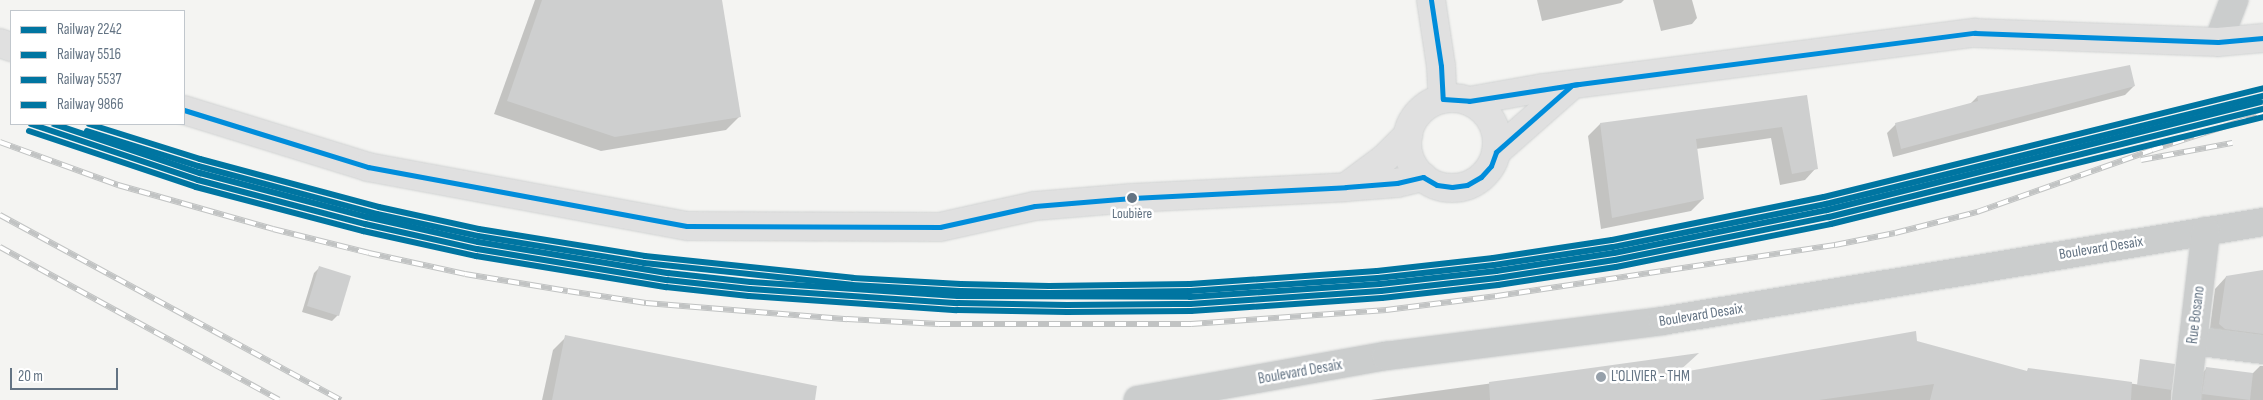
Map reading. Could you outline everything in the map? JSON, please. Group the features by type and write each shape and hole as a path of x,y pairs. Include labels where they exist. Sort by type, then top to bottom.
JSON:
{"street":[{"path":"1431,0 1441,66 1456,100 1482,110 1492,121 1497,136 1496,152 1491,166 1481,177 1467,185 1452,187 1437,185 1423,177 1413,165 1408,150 1408,135 1412,122 1420,111 1430,104 1456,100 1975,33 2218,42 2263,38"},
{"path":"2218,42 2234,0"},
{"path":"1496,152 1572,85"},
{"path":"185,110 368,167 687,226 940,227 1035,206 1132,198 1346,187 1396,183 1423,177"},
{"path":"1346,187 1385,158 1408,135"},
{"name":"Boulevard Desaix","path":"1138,400 1386,356 1662,321 2263,222"},
{"name":"Rue Bosano","path":"2186,400 2206,231"},
{"path":"2193,341 2263,350"}],"building":[{"path":"542,0 722,0 741,117 615,137 507,101"},
{"path":"2130,65 2135,86 1901,149 1895,123 1978,101 1977,96"},
{"path":"1807,95 1818,169 1792,174 1782,127 1696,139 1704,199 1612,218 1600,123"},
{"path":"319,266 351,276 339,316 307,306"},
{"path":"2263,270 2263,334 2225,329 2219,324 2226,276"},
{"path":"1916,331 1917,341 2027,371 2028,368 2132,382 2131,400 1930,400 1934,384 1819,400 1490,400 1489,382 1699,353 1677,373"},
{"path":"565,335 817,386 815,400 552,400"},
{"path":"2140,359 2175,364 2172,390 2137,385"},
{"path":"2206,367 2253,373 2250,400 2202,394"}],"railway":[{"path":"0,142 118,185 273,229 369,253 465,274 646,303 847,319 939,324 1191,324 1386,310 1497,296 1835,245 1895,233 1977,212 2152,150 2263,114"},
{"path":"2141,160 2232,143"},
{"path":"0,215 341,400"},
{"path":"0,247 279,400"}],"rail line":[{"name":"5537","path":"92,125 200,159 379,207 479,229 645,256 853,278 961,284 1049,286 1190,284 1377,271 1493,258 1612,240 1824,197 2263,88"},
{"name":"9866","path":"57,125 200,173 367,217 478,242 668,273 751,282 958,296 1190,297 1380,284 1496,271 1614,253 1827,210 2261,102"},
{"name":"2242","path":"34,125 198,180 365,224 477,249 667,280 750,289 958,303 1067,305 1190,304 1381,291 1497,278 1615,260 1829,217 2263,109"},
{"name":"5516","path":"29,131 196,187 363,231 476,256 666,287 749,296 957,310 1067,312 1191,311 1382,298 1498,285 1616,267 1831,224 2263,117"}],"transit line":[{"path":"1431,0 1441,66 1443,99 1469,101 1579,84"},
{"path":"185,110 368,167 687,226 940,227 1035,206 1132,198 1346,187 1397,183 1423,177 1437,185 1452,187 1467,185 1481,177 1491,166 1496,152 1572,85 1975,33 2218,42 2263,38"},
{"path":"87,131 198,166 377,214 478,236 644,263 852,285 961,291 1049,293 1190,291 1378,278 1494,265 1613,247 1826,204 2263,96"}],"place":[{"name":"Loubière","path":"1132,198"},
{"name":"L'OLIVIER - THM","path":"1601,377"}]}
